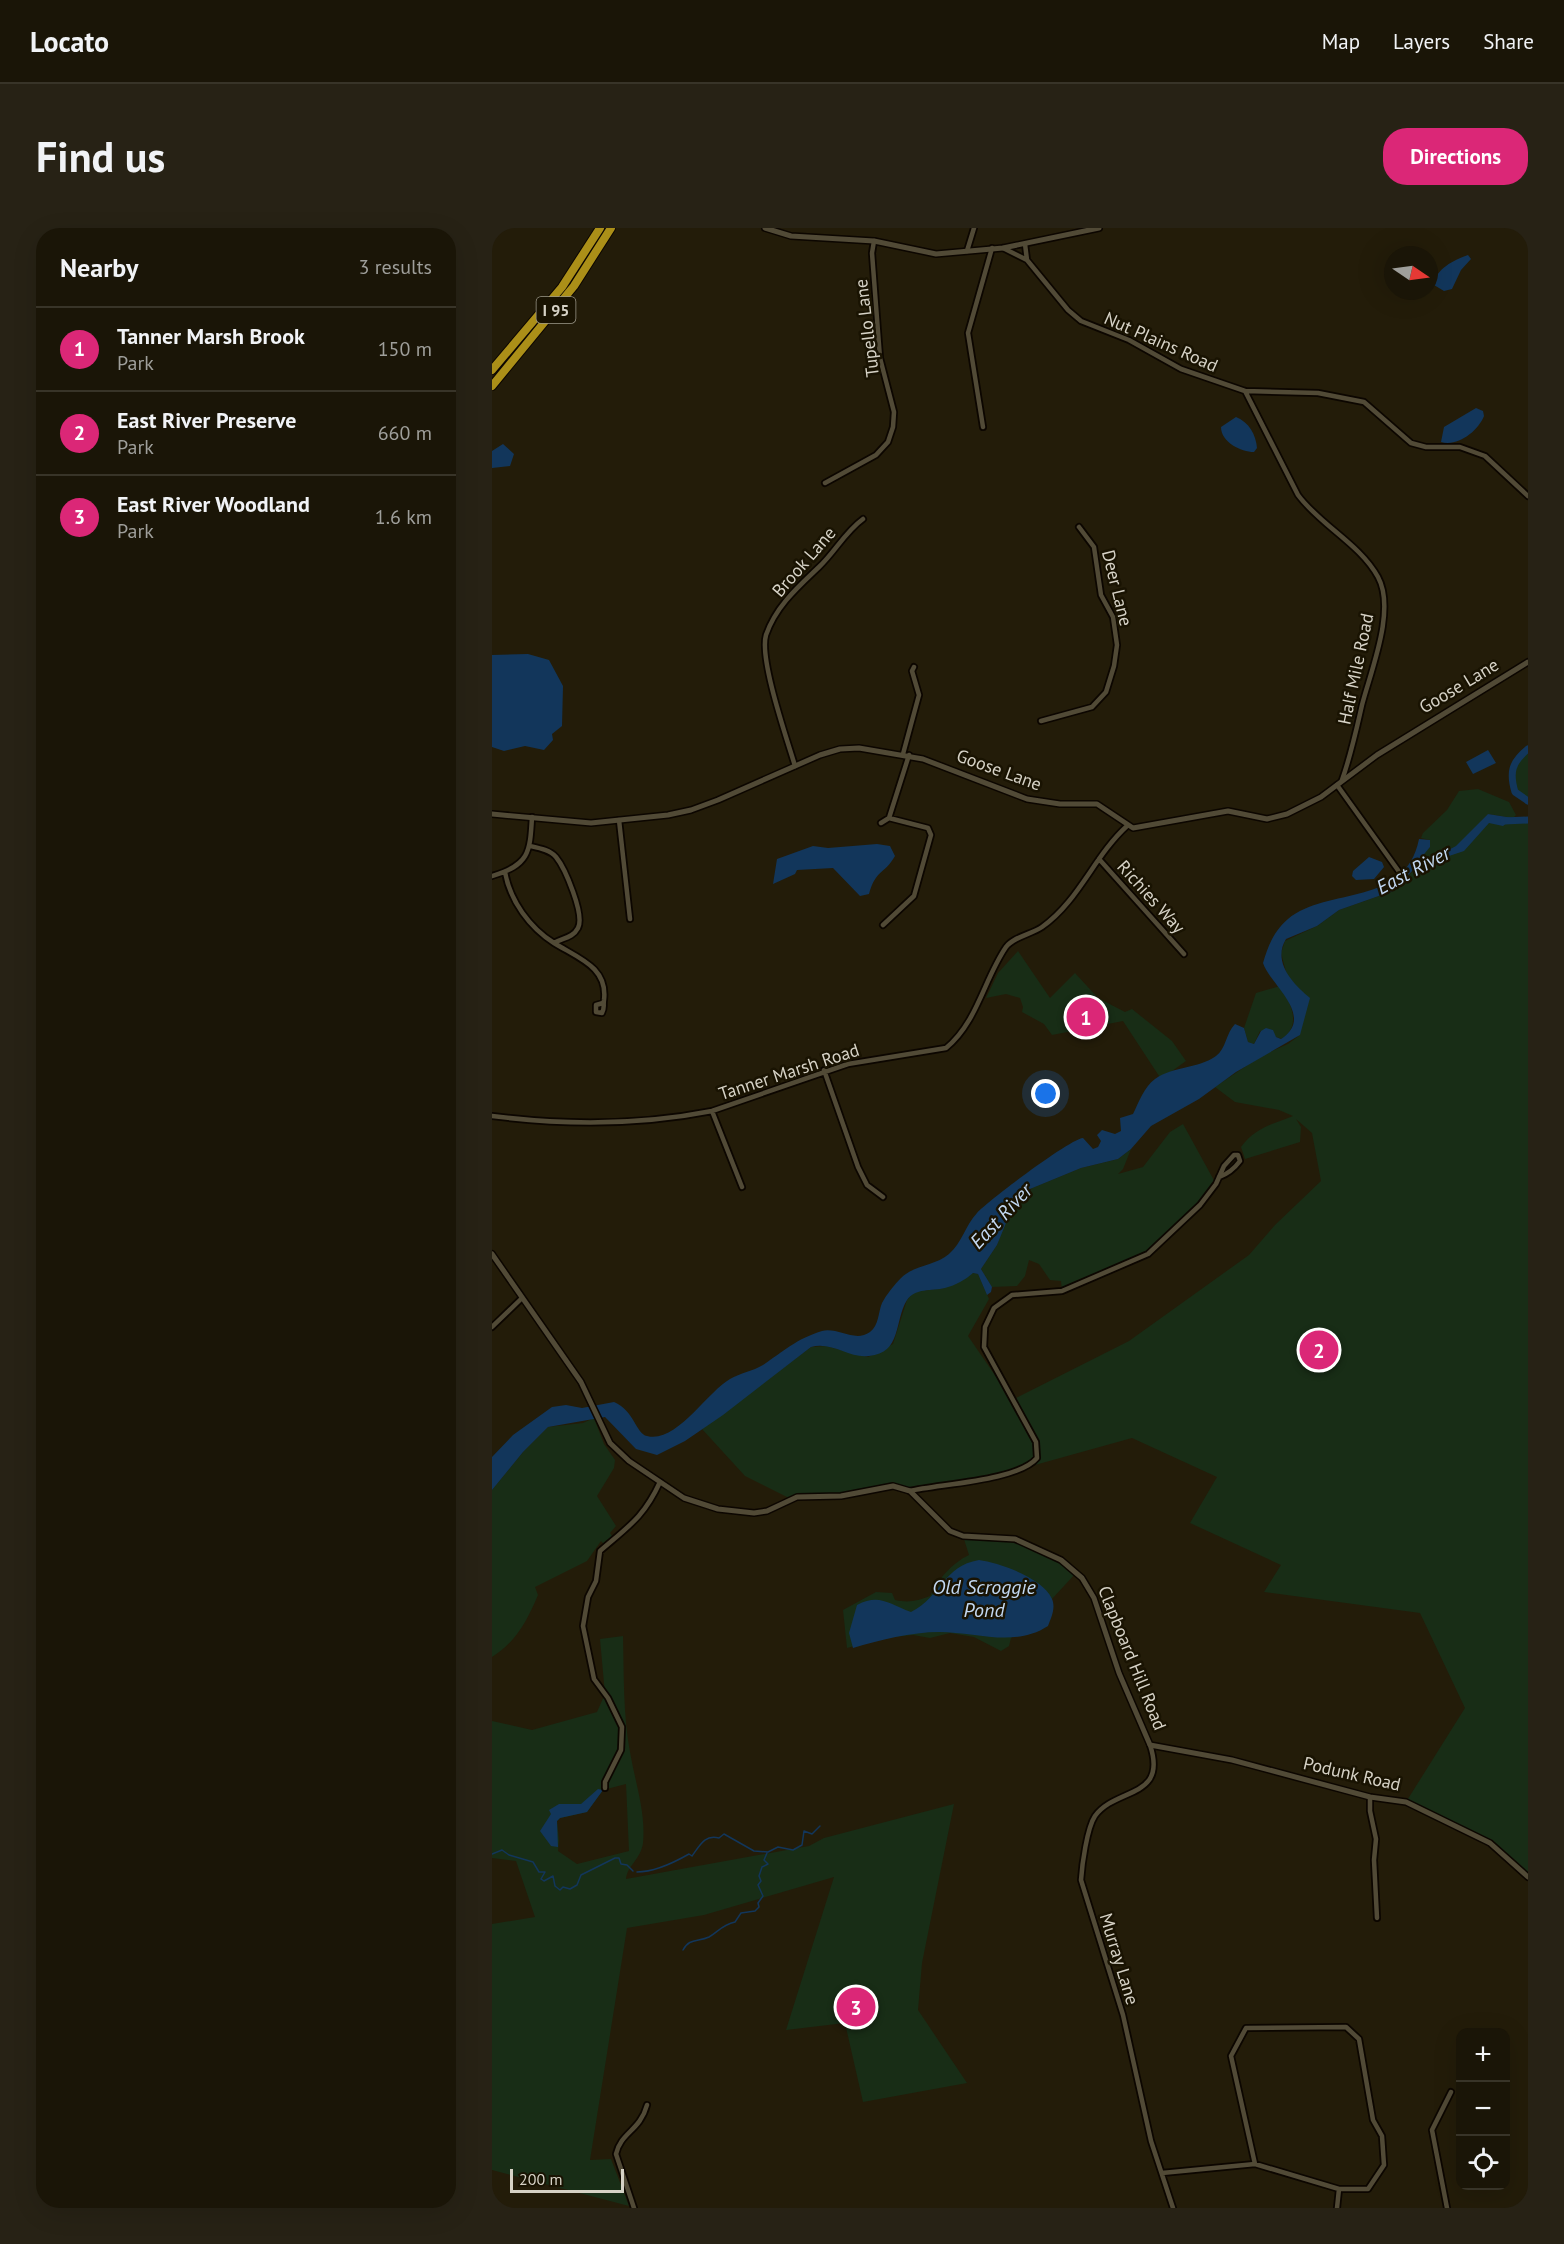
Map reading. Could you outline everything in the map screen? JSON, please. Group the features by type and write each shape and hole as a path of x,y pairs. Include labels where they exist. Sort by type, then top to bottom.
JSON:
{"highway":[{"name":"I 95","path":"492,370 562,287 600,228"},
{"name":"I 95","path":"492,386 574,286 611,228"}],"street":[{"path":"765,228 791,236 874,241 936,254 1003,248 1099,228"},
{"path":"967,251 974,228"},
{"name":"Tupello Lane","path":"825,483 875,456 888,442 893,427 894,412 880,358 872,252 874,241"},
{"path":"1025,244 1027,260"},
{"path":"983,427 968,333 992,248"},
{"name":"Nut Plains Road","path":"1003,248 1027,260 1068,310 1081,321 1129,340 1181,369 1245,391 1318,393 1364,402 1374,408 1402,438 1411,443 1426,447 1460,447 1485,456 1528,496"},
{"name":"Half Mile Road","path":"1245,391 1298,495 1310,510 1355,551 1377,575 1384,591 1380,639 1353,748 1340,783"},
{"name":"Brook Lane","path":"795,766 768,663 765,638 774,617 786,600 803,580 831,555 852,526 862,519"},
{"name":"Deer Lane","path":"1041,721 1092,707 1101,700 1106,692 1114,666 1117,645 1113,616 1101,595 1094,547 1079,527"},
{"name":"Goose Lane","path":"492,814 575,823 619,820 691,810 770,780 795,766 840,749 873,749 906,754 943,765 1027,799 1060,804 1097,804 1126,826 1144,828 1228,811 1259,818 1278,818 1313,801 1416,730 1528,662"},
{"path":"881,823 889,818 919,695 912,671 914,667"},
{"path":"1340,783 1400,873"},
{"path":"492,876 519,865 526,858 530,846 532,818"},
{"path":"882,925 914,896 931,835 928,828 889,818"},
{"path":"619,820 630,919"},
{"name":"Tanner Marsh Road","path":"492,1116 560,1121 614,1120 712,1111 824,1070 872,1059 946,1048 957,1040 1007,945 1042,927 1071,901 1099,859 1126,826"},
{"path":"530,846 549,852 557,858 577,899 580,915 578,929 554,943"},
{"name":"Richies Way","path":"1099,859 1184,954"},
{"path":"505,872 518,907 537,930 595,969 604,983 603,1003"},
{"path":"824,1070 858,1167 867,1185 883,1197"},
{"path":"712,1111 741,1187"},
{"path":"492,1254 521,1299 574,1372 592,1402 610,1443 628,1461 701,1505 754,1513 767,1511 798,1497 841,1496 893,1486 910,1491 981,1479 1027,1466 1037,1458 1039,1452 1036,1442 984,1347 985,1327 994,1308 1012,1295 1062,1291 1148,1254 1200,1205 1230,1158 1238,1155 1240,1161 1237,1165 1228,1174 1219,1177"},
{"path":"492,1327 521,1299"},
{"path":"605,1788 605,1782 621,1750 622,1727 608,1698 594,1679 584,1639 584,1613 596,1581 600,1551 638,1520 652,1501 660,1482"},
{"name":"Clapboard Hill Road","path":"910,1491 950,1531 963,1536 1001,1536 1023,1542 1051,1554 1076,1572 1094,1598 1119,1673 1150,1745"},
{"name":"Podunk Road","path":"1150,1745 1232,1760 1370,1797 1406,1802 1490,1843 1528,1877"},
{"name":"Murray Lane","path":"1150,1745 1154,1765 1145,1785 1111,1803 1095,1816 1081,1880 1123,2014 1151,2141 1173,2208"},
{"path":"1370,1797 1370,1811 1376,1839 1374,1860 1377,1918"},
{"path":"1162,2173 1255,2164 1338,2189 1368,2189 1384,2165 1382,2136 1372,2120 1359,2039 1346,2027 1246,2028 1231,2056 1255,2164"},
{"path":"1447,2208 1432,2130 1450,2092"},
{"path":"634,2208 616,2154 622,2139 641,2123 647,2105"},
{"path":"1337,2208 1338,2189"}],"green space":[{"path":"1528,749 1528,801 1515,792 1512,773 1518,758"},
{"path":"1478,789 1509,802 1516,815 1513,818 1488,814 1459,844 1488,820 1528,820 1528,1877 1490,1843 1406,1802 1465,1708 1420,1613 1264,1592 1281,1565 1190,1523 1217,1477 1132,1438 981,1480 910,1491 893,1486 841,1496 789,1498 745,1476 702,1429 811,1347 826,1346 868,1357 893,1344 907,1300 914,1292 944,1288 973,1273 978,1274 989,1299 968,1336 1012,1400 1129,1341 1249,1255 1275,1225 1321,1181 1312,1133 1296,1119 1301,1127 1300,1142 1245,1159 1241,1147 1252,1135 1264,1127 1293,1116 1279,1110 1235,1102 1215,1087 1261,1056 1288,1044 1300,1035 1297,987 1287,975 1281,953 1285,941 1317,926 1339,910 1393,891 1416,868 1417,862 1437,858 1447,850 1439,855 1419,858 1430,847 1430,840 1421,838 1423,833 1447,810 1459,791"},
{"path":"1018,951 1050,998 1075,973 1098,998 1125,1012 1132,1009 1172,1041 1186,1061 1161,1079 1123,1021 1052,1035 1044,1024 1022,1012 1020,998 1006,994 986,998 998,973"},
{"path":"1280,986 1291,1007 1292,1027 1282,1039 1260,1031 1254,1044 1248,1042 1244,1028 1256,993"},
{"path":"1183,1124 1216,1184 1148,1254 1062,1291 1061,1281 1050,1280 1039,1264 1029,1260 1025,1276 1017,1286 992,1287 981,1269 997,1245 1004,1224 1032,1188 1081,1168 1118,1159 1131,1149 1123,1169 1118,1174 1143,1167 1170,1132"},
{"path":"594,1418 604,1444 615,1460 614,1468 597,1496 616,1526 610,1533 614,1539 606,1546 601,1541 587,1561 535,1587 538,1595 525,1622 508,1645 492,1657 492,1490 523,1452 548,1427 583,1423"},
{"name":"Old Scroggie Pond","path":"963,1536 1009,1540 1040,1549 1076,1573 1026,1627 1011,1638 1009,1646 1001,1651 974,1637 950,1633 930,1638 913,1635 882,1638 847,1648 843,1610 876,1592 892,1593 895,1600 905,1601 930,1596 946,1572 969,1555"},
{"path":"623,1636 626,1723 643,1820 642,1849 626,1879 809,1846 824,1838 954,1804 922,1963 918,2010 967,2083 863,2102 845,2023 786,2030 834,1877 704,1915 627,1928 590,2160 611,2159 629,2206 492,2170 492,1924 535,1917 516,1861 492,1858 492,1721 532,1730 597,1712 605,1694 600,1639","holes":["626,1784 629,1851 577,1864 558,1851 557,1821 560,1818 587,1812 603,1790"]}],"water":[{"path":"1468,255 1471,259 1461,270 1452,289 1444,291 1438,287 1438,274 1451,262"},
{"path":"1476,408 1483,411 1484,416 1472,432 1454,442 1441,442 1444,427"},
{"path":"1236,417 1245,422 1253,434 1257,448 1254,452 1238,448 1224,437 1221,427"},
{"path":"503,444 514,454 510,466 492,468 492,451"},
{"path":"528,654 549,660 563,686 562,726 552,734 553,740 544,750 525,746 504,751 492,747 492,655"},
{"path":"1488,750 1496,763 1473,774 1466,762"},
{"path":"1488,814 1513,818 1503,826 1489,823 1464,851 1416,867 1393,891 1339,910 1317,926 1286,939 1281,956 1286,972 1310,998 1300,1035 1236,1072 1199,1099 1151,1126 1131,1149 1118,1159 1081,1168 1030,1189 1008,1218 997,1245 981,1269 992,1287 991,1292 987,1295 978,1274 973,1273 949,1287 914,1293 903,1308 896,1335 887,1349 880,1354 862,1356 826,1346 811,1347 723,1415 685,1441 657,1455 636,1449 605,1417 548,1427 523,1452 492,1490 492,1457 513,1435 552,1407 566,1405 582,1408 614,1402 626,1410 643,1434 658,1436 680,1425 730,1379 763,1365 805,1338 828,1330 858,1336 870,1332 877,1322 884,1300 901,1278 912,1270 949,1254 957,1245 969,1223 984,1206 1063,1148 1083,1138 1093,1149 1098,1147 1101,1141 1097,1135 1102,1130 1115,1134 1121,1131 1120,1118 1133,1114 1145,1090 1155,1079 1216,1056 1235,1024 1244,1028 1248,1042 1254,1044 1261,1031 1266,1028 1273,1030 1276,1037 1281,1039 1291,1030 1294,1021 1293,1011 1263,963 1272,939 1288,919 1323,902 1382,886 1398,876 1411,861 1419,839 1430,840 1430,847 1420,859 1439,855 1456,846"},
{"path":"877,844 890,846 895,856 874,880 869,894 860,896 833,868 797,870 795,874 773,884 777,859 813,846 828,848"},
{"path":"1369,857 1382,862 1384,867 1374,879 1356,880 1352,876 1353,871"},
{"name":"Old Scroggie Pond","path":"979,1560 998,1564 1040,1584 1052,1599 1053,1613 1048,1626 1035,1633 1009,1638 939,1632 918,1633 853,1648 849,1633 857,1605 878,1600 911,1612 921,1606 957,1569"},
{"path":"598,1789 603,1790 587,1812 560,1818 557,1821 558,1847 551,1846 540,1831 551,1814 549,1810 559,1804 581,1804"}],"waterway":[{"name":"East River","path":"1528,749 1518,758 1512,773 1515,792 1528,801"},
{"name":"East River","path":"1504,821 1528,820"},
{"path":"637,1872 657,1868 689,1854 692,1856 706,1839 719,1838 724,1834 754,1851 768,1852 778,1847 793,1850 802,1845 804,1831 812,1834 820,1826"},
{"path":"492,1854 502,1850 509,1855 533,1862 539,1872 545,1872 541,1879 544,1881 553,1876 555,1886 560,1890 563,1887 570,1889 577,1885 581,1875 615,1858 619,1858 621,1864 627,1865 633,1871"},
{"path":"683,1950 691,1942 709,1937 724,1926 735,1922 741,1913 755,1911 759,1907 758,1903 763,1896 758,1885 761,1881 759,1876 762,1867 768,1864 764,1860 767,1853"}],"place":[{"name":"Tanner Marsh Brook","path":"1086,1017"},
{"name":"East River Preserve","path":"1319,1350"},
{"name":"East River Woodland","path":"856,2007"}]}
